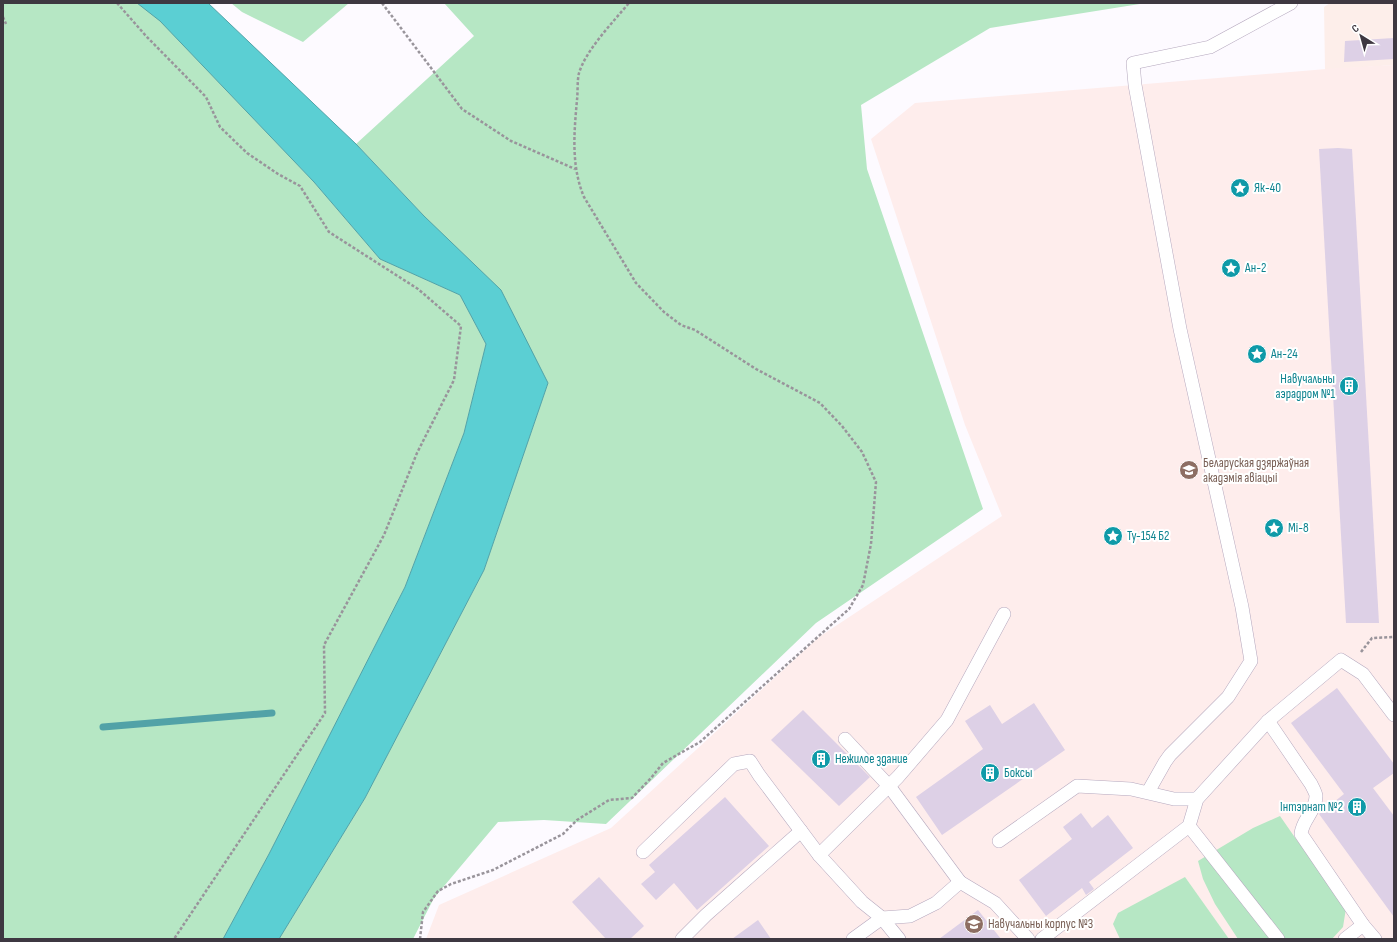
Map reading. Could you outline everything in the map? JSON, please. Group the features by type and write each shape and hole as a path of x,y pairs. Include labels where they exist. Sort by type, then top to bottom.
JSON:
{"lane":[{"path":"1148,792 1170,755 1228,697 1251,661 1240,599 1180,329 1135,85 1133,63 1210,47 1291,3"},
{"path":"819,855 889,786 947,720 1004,614"},
{"path":"1042,939 1189,826 1197,799 1268,721 1341,660 1364,674 1394,715"},
{"path":"1268,721 1311,784 1316,796 1312,810 1302,827 1301,834 1363,925 1375,939"},
{"path":"845,739 889,786 960,882 994,903 1028,939"},
{"path":"643,852 734,764 750,761 819,855 862,902 882,918 899,939"},
{"path":"999,840 1077,786 1132,789 1174,799 1197,799"},
{"path":"1189,826 1278,939"},
{"path":"682,939 706,915 801,831"},
{"path":"853,939 882,918 910,916 936,903 960,882"},
{"path":"1345,939 1363,925"}],"path":[{"path":"117,3 146,36 206,97 220,127 247,153 278,174 300,186 330,232 418,289 461,326 454,380 417,453 384,535 324,645 325,713 174,939"},
{"path":"382,3 462,108 511,141 575,169"},
{"path":"420,939 423,912 438,891 451,884 493,870 563,834 578,820 609,800 632,798 651,778 663,762 700,742 849,609 863,585 871,544 876,482 862,452 842,426 820,403 756,369 695,330 681,325 664,312 636,283 584,197 578,184 575,169 574,132 579,73 591,48 629,3"},
{"path":"3,16 6,24"},
{"path":"1359,653 1372,638 1394,637"}],"shaded area":[{"path":"1330,3 1394,3 1394,65 1325,70 1324,7"},
{"name":"Беларуская дзяржаўная акадэмія авіацыі","path":"1394,65 1394,939 426,939 439,905 611,828 819,637 1002,516 965,425 871,139 915,103 1338,68"}],"green space":[{"path":"3,3 137,3 160,20 314,182 380,259 460,295 486,344 464,433 405,587 269,854 223,939 3,939"},
{"path":"231,3 349,3 303,42 242,12"},
{"path":"444,3 1146,3 990,28 861,105 867,169 983,509 816,623 606,824 544,820 498,822 434,898 413,939 279,939 365,798 484,570 548,383 424,216 356,144 474,36"},
{"path":"1280,816 1320,871 1347,902 1343,927 1332,939 1238,939 1215,904 1203,879 1198,861 1253,828"},
{"path":"1185,877 1229,939 1120,939 1113,924 1118,913"}],"water":[{"path":"137,3 208,3 356,144 424,216 501,290 548,383 484,570 365,798 279,939 223,939 269,854 405,587 464,433 486,344 460,295 380,259 314,182 160,21"}],"building":[{"path":"1394,38 1394,59 1344,62 1345,41"},
{"name":"Навучальны аэрадром №1","path":"1319,149 1352,149 1379,623 1346,623"},
{"name":"Інтэрнат №2","path":"1337,688 1394,764 1394,773 1373,788 1394,816 1394,917 1319,814 1344,794 1291,723"},
{"name":"Боксы","path":"1034,703 1065,750 942,835 916,797 983,749 965,721 990,705 1002,724"},
{"name":"Нежилое здание","path":"803,710 870,777 839,806 771,740"},
{"path":"725,797 769,846 697,910 674,883 656,900 641,884 655,872 649,865"},
{"path":"1081,813 1092,828 1108,815 1133,848 1089,882 1094,889 1086,895 1082,888 1046,916 1019,880 1072,839 1063,827"},
{"path":"599,877 644,926 630,939 606,939 572,902"},
{"name":"Навучальны корпус №3","path":"978,910 1001,939 939,939"},
{"path":"758,920 771,939 732,939"}],"waterway":[{"path":"103,727 272,713"}],"place":[{"name":"Як-40","path":"1240,188"},
{"name":"Ан-2","path":"1231,268"},
{"name":"Ан-24","path":"1257,354"},
{"name":"Навучальны аэрадром №1","path":"1349,386"},
{"name":"Беларуская дзяржаўная акадэмія авіацыі","path":"1189,470"},
{"name":"Мі-8","path":"1274,528"},
{"name":"Ту-154 Б2","path":"1113,536"},
{"name":"Нежилое здание","path":"821,759"},
{"name":"Боксы","path":"990,773"},
{"name":"Інтэрнат №2","path":"1357,807"},
{"name":"Навучальны корпус №3","path":"974,924"}]}
